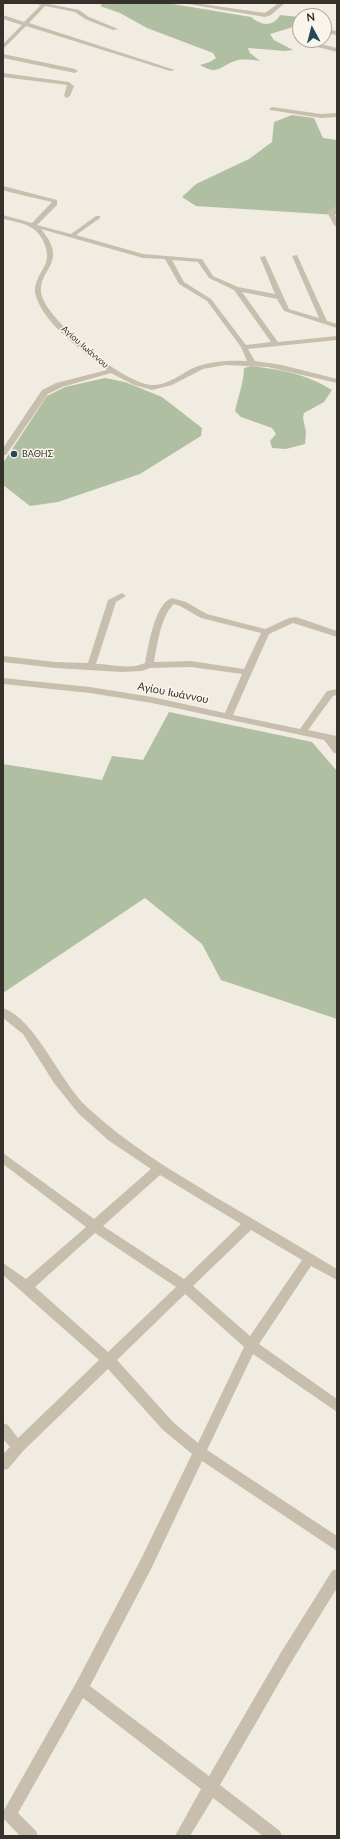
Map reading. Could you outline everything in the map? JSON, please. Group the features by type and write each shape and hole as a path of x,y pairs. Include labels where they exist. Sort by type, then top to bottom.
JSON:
{"street":[{"path":"36,3 77,11 87,18 115,29"},
{"path":"185,3 266,15 282,3"},
{"path":"3,47 44,5"},
{"path":"3,17 172,70"},
{"path":"3,56 75,71"},
{"path":"3,74 69,84 71,86 66,96"},
{"path":"272,109 321,116 337,115"},
{"path":"3,188 57,202 34,225"},
{"path":"3,196 11,191"},
{"path":"337,207 330,212 337,225"},
{"path":"3,217 143,256 168,259 200,260 211,277 236,289 279,297"},
{"path":"72,235 98,217"},
{"name":"Αγίου Ιωάννου","path":"34,225 47,242 50,258 39,281 39,299 44,308 74,339 112,371"},
{"path":"295,256 324,322"},
{"path":"263,257 279,297 286,310 337,326"},
{"path":"168,259 181,283 209,300 244,347 252,363"},
{"path":"236,289 276,344"},
{"path":"244,347 337,338"},
{"path":"112,371 144,387 159,388 209,365 252,363 288,369 337,381"},
{"name":"Αγίου Ιωάννου","path":"3,453 45,392 59,385 112,371"},
{"path":"91,666 112,600 122,596"},
{"path":"149,666 155,636 165,607 172,601 183,604 204,616 266,632 292,620 296,620 337,634"},
{"path":"228,717 266,632"},
{"path":"3,659 55,665 134,669 149,666 191,664 247,672"},
{"name":"Αγίου Ιωάννου","path":"3,680 90,690 152,700 337,739"},
{"path":"302,732 330,693 337,692"},
{"path":"327,737 337,751"},
{"path":"3,1012 27,1031 58,1080 82,1110 112,1137 159,1169 337,1275"},
{"path":"3,1158 95,1227 185,1286 251,1345 337,1406"},
{"path":"26,1287 159,1169"},
{"path":"3,1464 18,1447 250,1223"},
{"path":"31,1836 9,1815 80,1688 147,1562 251,1345 310,1258"},
{"path":"3,1268 108,1361 168,1426 199,1452 337,1544"},
{"path":"3,1429 18,1447"},
{"path":"182,1836 285,1659 337,1576"},
{"path":"80,1688 275,1836"}],"green space":[{"path":"103,3 167,3 251,17 259,22 267,24 274,22 280,15 292,16 292,27 270,34 274,40 293,50 285,51 248,48 250,53 260,61 238,60 219,69 211,70 200,65 210,62 216,58 213,53 147,28 120,13 100,6"},
{"path":"292,115 314,118 323,138 337,140 337,215 196,206 182,197 196,184 249,159 272,142 274,122"},
{"path":"251,366 293,373 322,384 332,390 324,402 304,413 303,418 306,432 305,444 286,449 272,448 270,441 276,434 272,428 241,417 235,411 242,384 244,368"},
{"path":"105,378 125,382 162,397 202,428 201,436 140,474 58,502 30,506 3,485 3,463 47,396 65,387"},
{"path":"169,712 312,742 337,771 337,1019 221,980 202,944 145,898 3,993 3,764 102,780 112,756 143,760"}],"place":[{"name":"ΒΑΘΗΣ","path":"14,454"}]}
